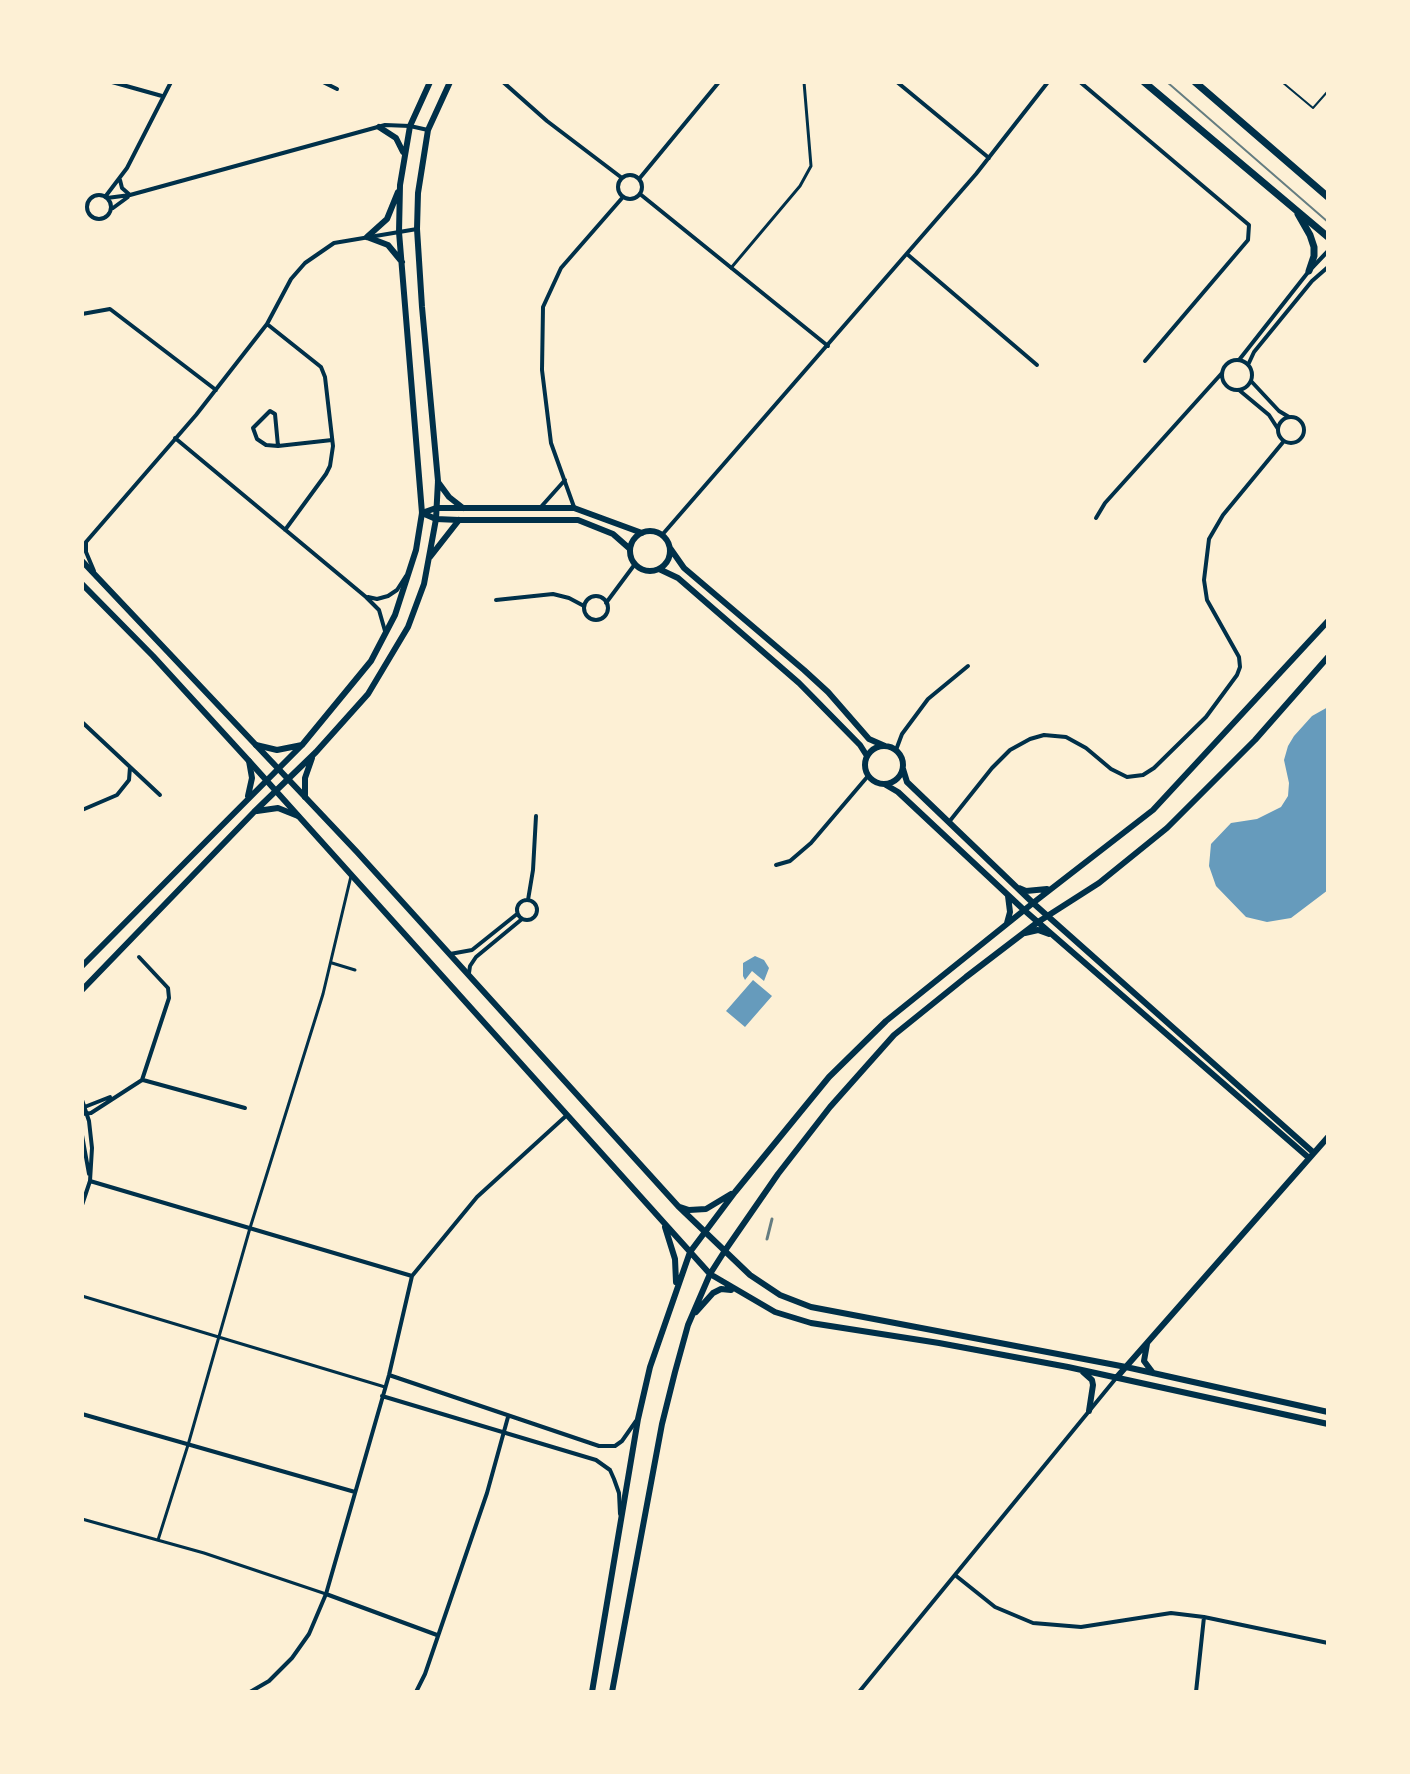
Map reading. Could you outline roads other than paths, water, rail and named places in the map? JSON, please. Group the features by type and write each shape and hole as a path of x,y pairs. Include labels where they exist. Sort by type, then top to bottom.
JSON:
{"main road":[{"path":"1144,82 1328,237"},
{"path":"1195,82 1328,197"},
{"path":"1295,209 1314,247 1309,271"}],"street":[{"path":"112,82 162,96"},
{"path":"106,197 120,180 171,82"},
{"path":"323,82 337,89"},
{"path":"82,966 302,745 371,661 386,635 410,570 422,513 399,232 404,155 410,126 430,82"},
{"path":"82,990 316,752 368,694 408,627 424,584 436,519 438,481 417,229 421,161 428,130 443,96 453,82"},
{"path":"503,82 547,121 622,178"},
{"path":"639,179 719,82"},
{"path":"731,268 800,186 811,166 804,82"},
{"path":"897,82 989,158"},
{"path":"662,535 989,158 1048,82"},
{"path":"1080,82 1249,225 1248,240 1145,361"},
{"path":"82,200 97,195 130,195 379,127 396,124 428,130"},
{"path":"379,127 396,138 404,155"},
{"path":"629,175 639,179 643,187 640,194 632,200 623,197 618,185 622,178 629,175"},
{"path":"120,180 122,188 130,195"},
{"path":"367,237 387,219 400,185"},
{"path":"640,194 828,346"},
{"path":"82,214 101,220 130,195"},
{"path":"106,197 111,209"},
{"path":"574,508 549,431 542,370 543,307 550,286 561,268 623,197"},
{"path":"89,199 89,215"},
{"path":"97,577 86,552 86,542 216,390 267,324 291,279 305,263 334,243 417,229"},
{"path":"367,237 388,245 403,266"},
{"path":"1239,360 1328,251"},
{"path":"907,254 1037,365"},
{"path":"1248,365 1254,352 1312,281 1328,267"},
{"path":"84,313 110,309 216,390"},
{"path":"267,324 321,367 325,377 332,440 330,466 285,530"},
{"path":"1096,518 1105,503 1230,361 1239,360 1248,365 1251,381 1279,411 1301,421 1304,433 1296,442 1284,441"},
{"path":"1222,373 1228,387 1239,390 1269,415 1284,441"},
{"path":"1239,390 1251,381"},
{"path":"278,446 275,414 270,411 255,423 253,433 266,445 278,446 332,440"},
{"path":"1278,429 1281,421 1289,417"},
{"path":"175,438 366,597 379,610 386,635"},
{"path":"949,822 1010,750 1030,739 1044,735 1066,737 1127,777 1143,775 1206,717 1240,667 1239,657 1207,600 1204,580 1209,539 1223,515 1284,441"},
{"path":"540,508 565,480"},
{"path":"438,481 449,497 463,508"},
{"path":"422,513 436,508 574,508 642,533 662,535 684,568 828,692 869,739 896,750 901,756 907,782 1016,887 1312,1155"},
{"path":"422,513 436,519 578,520 613,534 630,549 635,564 647,571 659,569 668,561 670,548"},
{"path":"428,560 443,536 459,520"},
{"path":"630,549 642,533"},
{"path":"82,561 279,768 678,1206 750,1275 780,1295 811,1307 1126,1367 1328,1412"},
{"path":"606,603 596,596 588,599 584,606 586,615 597,620 607,613 606,603 635,564"},
{"path":"659,569 678,578 799,683 867,756"},
{"path":"366,597 377,599 388,596 397,590 410,570"},
{"path":"82,584 266,779 710,1274 775,1312 811,1323 939,1343 1117,1377 1328,1424"},
{"path":"496,600 553,594 584,606"},
{"path":"592,1692 638,1419 650,1367 690,1252 735,1192 848,1058 886,1021 1153,810 1328,621"},
{"path":"612,1692 662,1424 688,1325 710,1274 724,1252 778,1174 830,1107 894,1035 1022,934 1099,883 1167,828 1255,740 1328,657"},
{"path":"896,750 902,734 928,699 968,666"},
{"path":"82,722 160,795"},
{"path":"256,745 277,750 302,745"},
{"path":"885,746 874,748 867,756 868,776 873,781 898,792 1053,936 1312,1155"},
{"path":"305,797 307,767 316,752"},
{"path":"247,797 252,778 249,761"},
{"path":"82,810 117,795 129,780 130,767"},
{"path":"886,785 894,782 903,769"},
{"path":"776,865 790,861 811,843 868,776"},
{"path":"254,812 278,808 298,816"},
{"path":"528,900 536,816"},
{"path":"158,1540 331,963 351,875"},
{"path":"1016,887 1028,891 1050,889"},
{"path":"1007,923 1010,912 1008,896"},
{"path":"450,954 472,950 517,914 519,904 528,900"},
{"path":"517,914 529,920 537,913 536,906 528,900"},
{"path":"1058,926 1058,915 1064,905"},
{"path":"469,976 470,966 476,957 522,919"},
{"path":"1022,934 1038,930 1053,936"},
{"path":"84,1108 142,1080 169,998 168,988 139,957"},
{"path":"331,963 355,970"},
{"path":"142,1080 245,1108"},
{"path":"84,1108 116,1095"},
{"path":"82,1205 90,1181 92,1148 84,1108"},
{"path":"250,1692 269,1681 292,1658 309,1634 326,1594 389,1375 412,1276 477,1197 569,1114"},
{"path":"82,1135 90,1181"},
{"path":"859,1692 1117,1377 1328,1137"},
{"path":"90,1181 412,1276"},
{"path":"678,1206 689,1210 706,1209 735,1192"},
{"path":"657,1213 675,1259 675,1291"},
{"path":"688,1325 713,1293 721,1289 740,1293"},
{"path":"82,1296 385,1387"},
{"path":"1148,1342 1144,1361 1153,1373"},
{"path":"1080,1370 1093,1385 1089,1411"},
{"path":"389,1375 508,1417 607,1447 622,1441 638,1419"},
{"path":"382,1396 603,1464 610,1470 619,1493 620,1520"},
{"path":"82,1414 355,1492"},
{"path":"416,1692 425,1674 487,1493 508,1417"},
{"path":"82,1519 326,1594 437,1635"},
{"path":"955,1575 995,1607 1033,1623 1081,1627 1171,1613 1328,1643"},
{"path":"1196,1692 1204,1617"},
{"path":"864,1686 871,1692"}],"lane":[{"path":"1282,82 1313,108 1328,91"}],"water":[{"path":"1328,707 1328,890 1291,918 1267,922 1246,917 1216,886 1209,866 1211,844 1231,823 1257,819 1281,807 1288,796 1289,783 1284,760 1288,746 1312,716"},
{"path":"755,956 764,960 769,968 764,981 752,971 745,980 743,976 743,963"},
{"path":"753,980 772,996 745,1027 726,1011"}],"tram line":[{"path":"1167,82 1328,222"}],"railway":[{"path":"767,1239 772,1219"}]}
